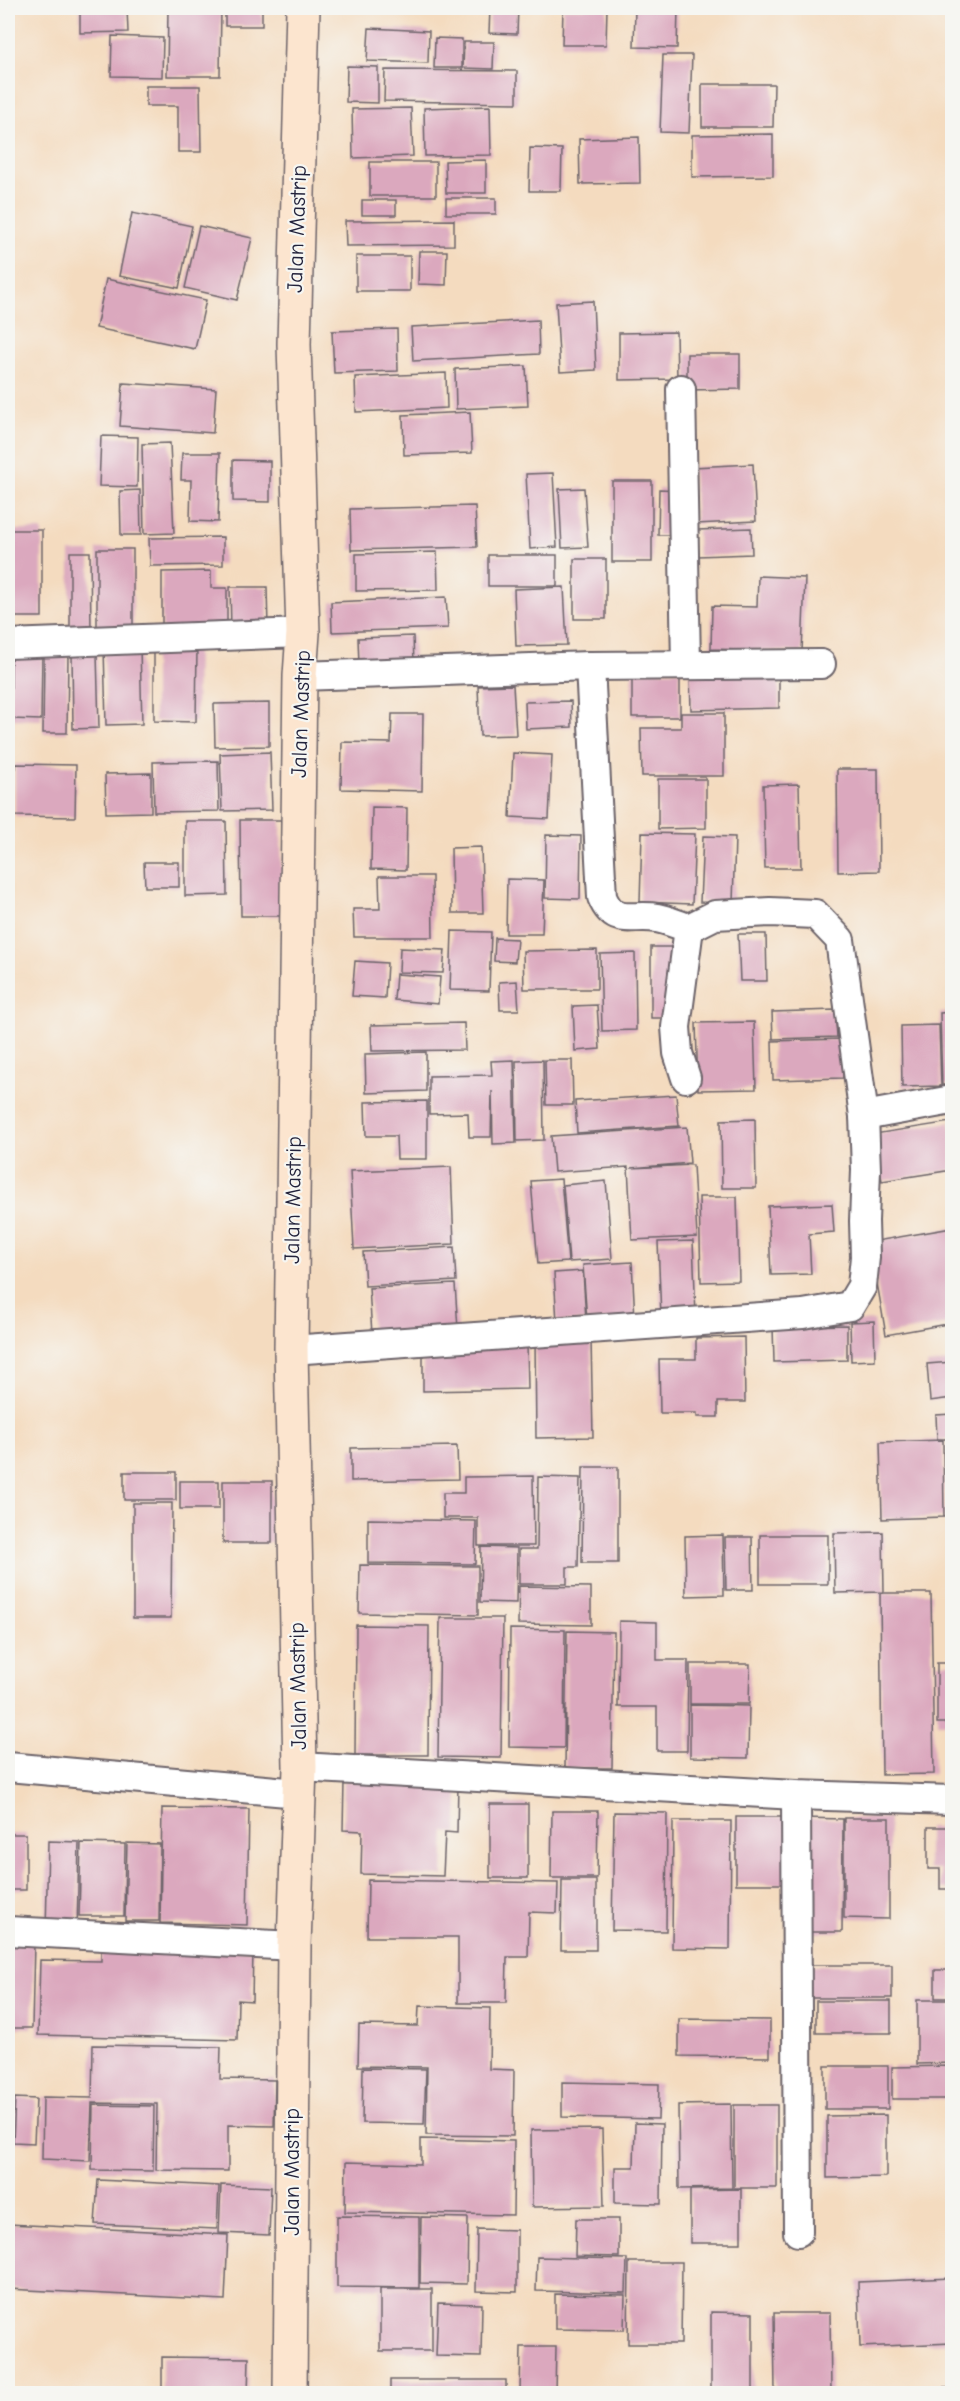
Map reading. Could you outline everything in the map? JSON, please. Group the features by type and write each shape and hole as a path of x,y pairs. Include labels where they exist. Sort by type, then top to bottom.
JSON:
{"main road":[{"name":"Jalan Mastrip","path":"290,2394 294,1946 299,1780 291,1350 300,676 303,633 294,344 303,8"}],"street":[{"path":"681,389 686,665"},
{"path":"8,644 303,633"},
{"path":"300,676 590,666 821,664"},
{"path":"291,1350 803,1314 850,1306 862,1286 865,1257 864,1116 840,940 815,914 770,912 715,915 689,928 656,918 621,918 607,909 602,897 590,666"},
{"path":"686,1078 678,1053 676,1028 689,928"},
{"path":"864,1116 952,1100"},
{"path":"8,1767 299,1780 952,1800"},
{"path":"796,1795 798,2232"},
{"path":"8,1931 294,1946"}],"building":[{"path":"80,8 127,8 128,32 80,33"},
{"path":"168,8 221,8 220,76 167,76"},
{"path":"225,8 262,8 262,26 225,26"},
{"path":"490,8 518,8 517,34 489,33"},
{"path":"563,8 607,8 606,45 562,45"},
{"path":"635,8 678,8 677,48 634,47"},
{"path":"369,28 429,31 428,63 367,61"},
{"path":"112,36 163,38 162,77 111,76"},
{"path":"435,38 462,39 462,68 434,68"},
{"path":"464,42 494,42 493,69 463,68"},
{"path":"663,55 692,55 689,133 660,132"},
{"path":"347,66 378,67 378,103 346,102"},
{"path":"385,70 517,71 517,103 384,101"},
{"path":"702,84 774,84 773,127 702,127"},
{"path":"146,86 200,86 201,152 178,152 178,106 146,106"},
{"path":"490,106 491,155 425,156 424,108"},
{"path":"411,108 413,156 353,158 352,109"},
{"path":"773,134 773,176 692,177 692,135"},
{"path":"639,137 640,183 580,184 579,139"},
{"path":"530,148 562,149 561,191 529,191"},
{"path":"486,160 486,193 446,193 445,161"},
{"path":"370,162 436,162 436,196 370,196"},
{"path":"446,198 496,198 496,214 446,214"},
{"path":"362,200 396,200 396,215 362,215"},
{"path":"132,213 192,226 179,288 119,276"},
{"path":"454,220 454,245 346,246 345,221"},
{"path":"199,226 252,238 237,300 185,288"},
{"path":"419,251 447,251 446,285 418,284"},
{"path":"356,256 410,256 410,291 356,291"},
{"path":"106,279 206,300 195,349 96,328"},
{"path":"593,301 596,370 560,372 556,303"},
{"path":"538,320 539,354 413,361 411,327"},
{"path":"397,329 398,371 334,373 332,331"},
{"path":"676,332 677,379 619,380 619,333"},
{"path":"687,354 740,354 740,389 687,390"},
{"path":"526,366 528,406 456,409 455,369"},
{"path":"446,373 447,408 356,412 355,377"},
{"path":"123,383 216,389 213,433 120,426"},
{"path":"470,412 472,453 404,455 403,415"},
{"path":"101,436 138,437 137,487 99,486"},
{"path":"170,443 174,533 144,534 142,444"},
{"path":"182,453 220,453 218,522 190,521 191,480 181,480"},
{"path":"233,460 270,461 270,502 233,501"},
{"path":"753,464 756,521 696,524 693,467"},
{"path":"553,473 557,547 530,549 526,474"},
{"path":"612,481 652,481 652,562 612,562"},
{"path":"584,488 588,547 562,548 559,489"},
{"path":"659,489 680,490 680,535 658,535"},
{"path":"140,490 141,535 121,535 120,491"},
{"path":"475,506 477,547 351,550 350,509"},
{"path":"751,528 752,554 698,556 697,530"},
{"path":"8,530 42,530 42,617 8,617"},
{"path":"223,537 223,565 150,566 149,538"},
{"path":"97,549 133,549 133,638 97,638"},
{"path":"70,552 90,552 91,632 70,632"},
{"path":"437,552 438,590 356,591 356,554"},
{"path":"488,555 557,555 557,586 488,586"},
{"path":"574,559 606,559 606,619 574,619"},
{"path":"211,571 211,588 227,588 227,628 162,629 162,572"},
{"path":"758,576 805,578 802,652 711,649 712,606 757,607"},
{"path":"230,587 267,587 268,628 231,628"},
{"path":"564,587 567,645 516,646 514,589"},
{"path":"446,597 448,628 332,632 331,602"},
{"path":"413,636 414,663 359,665 358,638"},
{"path":"140,647 142,724 106,725 104,648"},
{"path":"154,647 197,647 196,722 154,721"},
{"path":"11,654 42,654 41,720 11,719"},
{"path":"72,654 97,654 99,728 73,729"},
{"path":"44,656 68,656 67,733 43,733"},
{"path":"8,661 10,661 11,798 8,798"},
{"path":"632,671 680,671 680,717 632,717"},
{"path":"779,672 779,708 691,710 690,673"},
{"path":"513,685 516,735 480,736 478,686"},
{"path":"571,701 572,727 526,729 525,702"},
{"path":"269,703 269,746 215,747 214,704"},
{"path":"681,713 724,713 724,776 642,776 641,728 681,728"},
{"path":"392,714 423,714 422,791 341,789 342,742 391,743"},
{"path":"270,752 272,810 222,811 220,754"},
{"path":"513,753 552,755 549,819 510,817"},
{"path":"218,761 219,811 154,812 153,762"},
{"path":"15,764 76,765 75,817 15,816"},
{"path":"837,769 878,769 879,871 838,872"},
{"path":"151,773 151,812 106,813 105,774"},
{"path":"658,779 706,779 706,828 658,829"},
{"path":"799,784 801,868 765,868 763,785"},
{"path":"372,807 407,808 406,870 371,869"},
{"path":"240,820 281,820 282,916 241,916"},
{"path":"185,821 226,821 227,895 185,896"},
{"path":"642,833 695,834 692,904 640,902"},
{"path":"546,835 581,836 580,899 545,898"},
{"path":"703,836 735,837 733,903 700,902"},
{"path":"481,847 483,913 452,913 451,848"},
{"path":"144,862 179,862 179,887 145,887"},
{"path":"379,876 432,876 433,937 354,937 353,909 380,909"},
{"path":"507,879 544,880 542,934 506,934"},
{"path":"452,931 491,932 489,991 450,990"},
{"path":"738,934 766,934 767,981 740,981"},
{"path":"495,938 517,939 515,962 494,961"},
{"path":"651,947 671,947 671,1018 651,1018"},
{"path":"400,948 445,950 443,973 399,972"},
{"path":"597,950 597,989 524,989 523,951"},
{"path":"635,953 636,1030 602,1031 600,954"},
{"path":"355,961 387,963 385,998 352,996"},
{"path":"396,974 440,977 438,1004 394,1000"},
{"path":"517,981 519,1010 500,1010 499,982"},
{"path":"597,1005 600,1049 575,1051 573,1006"},
{"path":"835,1010 837,1037 773,1039 772,1012"},
{"path":"952,1012 952,1085 942,1085 940,1013"},
{"path":"754,1022 756,1089 698,1090 696,1023"},
{"path":"464,1023 465,1050 372,1051 371,1025"},
{"path":"939,1025 941,1086 902,1087 901,1026"},
{"path":"842,1039 843,1078 773,1080 772,1041"},
{"path":"426,1052 426,1091 366,1093 365,1054"},
{"path":"514,1060 516,1143 493,1144 492,1091 491,1137 469,1137 468,1113 429,1114 429,1076 492,1075 491,1061"},
{"path":"543,1060 544,1140 517,1141 516,1061"},
{"path":"545,1060 572,1060 573,1105 546,1105"},
{"path":"676,1095 679,1126 577,1133 575,1101"},
{"path":"427,1101 427,1159 397,1159 396,1136 366,1136 365,1102"},
{"path":"755,1119 756,1188 722,1188 721,1120"},
{"path":"950,1122 952,1170 882,1181 874,1134"},
{"path":"687,1127 690,1163 631,1168 693,1165 697,1237 632,1240 628,1167 554,1172 551,1136"},
{"path":"451,1167 454,1244 354,1249 350,1171"},
{"path":"561,1179 568,1262 538,1264 531,1181"},
{"path":"606,1181 612,1259 569,1262 563,1185"},
{"path":"699,1197 737,1197 739,1281 701,1282"},
{"path":"832,1204 834,1232 809,1234 811,1274 771,1275 768,1206"},
{"path":"952,1228 952,1323 886,1335 870,1242"},
{"path":"693,1241 696,1316 661,1317 658,1242"},
{"path":"454,1247 456,1281 365,1286 363,1252"},
{"path":"632,1262 635,1319 587,1321 583,1265"},
{"path":"583,1271 586,1321 557,1322 554,1273"},
{"path":"455,1284 458,1329 372,1334 369,1288"},
{"path":"874,1321 875,1360 851,1361 850,1322"},
{"path":"847,1325 847,1360 774,1362 773,1327"},
{"path":"744,1337 745,1402 718,1402 718,1417 697,1417 697,1413 660,1413 659,1359 696,1359 696,1338"},
{"path":"535,1339 591,1339 593,1437 536,1438"},
{"path":"527,1343 528,1389 423,1391 423,1345"},
{"path":"952,1362 952,1398 930,1401 927,1364"},
{"path":"952,1414 952,1439 937,1439 936,1415"},
{"path":"943,1440 944,1517 882,1519 880,1442"},
{"path":"457,1446 458,1479 351,1481 351,1448"},
{"path":"583,1467 618,1467 618,1563 582,1563"},
{"path":"124,1472 176,1472 176,1500 124,1500"},
{"path":"533,1476 534,1546 478,1546 478,1518 443,1518 443,1493 464,1493 464,1477"},
{"path":"538,1477 580,1478 578,1567 567,1567 567,1584 519,1584 519,1549 537,1549"},
{"path":"180,1481 219,1481 219,1509 180,1509"},
{"path":"223,1481 272,1481 272,1543 223,1543"},
{"path":"133,1503 172,1503 171,1618 133,1618"},
{"path":"368,1519 476,1521 475,1564 368,1563"},
{"path":"883,1532 884,1592 835,1593 834,1533"},
{"path":"723,1535 724,1595 686,1596 685,1536"},
{"path":"760,1535 828,1535 828,1584 760,1584"},
{"path":"725,1537 752,1537 753,1590 726,1590"},
{"path":"481,1547 517,1548 516,1603 480,1602"},
{"path":"360,1565 478,1566 478,1615 359,1613"},
{"path":"519,1586 591,1587 591,1625 518,1624"},
{"path":"880,1593 931,1593 934,1774 882,1775"},
{"path":"440,1618 503,1618 501,1758 438,1757"},
{"path":"619,1621 657,1622 657,1660 688,1660 687,1751 657,1751 657,1707 618,1707"},
{"path":"356,1625 429,1626 428,1755 355,1755"},
{"path":"510,1629 565,1630 564,1748 509,1747"},
{"path":"567,1631 614,1632 612,1768 565,1768"},
{"path":"937,1663 952,1663 952,1723 937,1723"},
{"path":"690,1664 750,1664 749,1704 690,1704"},
{"path":"690,1705 749,1706 748,1758 690,1757"},
{"path":"344,1781 458,1783 457,1833 445,1832 443,1876 361,1874 362,1831 343,1830"},
{"path":"490,1804 528,1804 528,1878 490,1878"},
{"path":"162,1808 249,1809 247,1925 160,1923"},
{"path":"552,1811 598,1811 597,1878 551,1878"},
{"path":"614,1812 667,1813 666,1931 612,1930"},
{"path":"736,1817 790,1817 790,1884 736,1884"},
{"path":"803,1818 843,1819 842,1932 802,1932"},
{"path":"844,1818 889,1818 889,1919 844,1918"},
{"path":"673,1821 731,1821 730,1949 672,1948"},
{"path":"928,1827 952,1827 952,1889 940,1889 940,1869 928,1869"},
{"path":"8,1834 26,1834 26,1890 8,1890"},
{"path":"48,1841 79,1842 77,1932 46,1932"},
{"path":"81,1843 125,1844 124,1916 79,1916"},
{"path":"127,1843 160,1844 159,1921 125,1921"},
{"path":"368,1880 558,1883 557,1913 529,1912 528,1957 507,1957 506,2003 458,2003 458,1937 367,1937"},
{"path":"562,1880 596,1880 596,1950 561,1950"},
{"path":"8,1943 34,1943 32,2028 8,2028"},
{"path":"101,1947 253,1950 252,2001 238,2000 237,2040 38,2035 40,1960 101,1961"},
{"path":"809,1965 892,1965 892,1998 809,1998"},
{"path":"935,1970 952,1970 952,1998 935,1998"},
{"path":"917,2000 952,2000 952,2063 917,2064"},
{"path":"816,2001 891,2001 891,2033 816,2033"},
{"path":"419,2006 490,2008 489,2069 514,2070 513,2136 426,2135 427,2067 358,2066 359,2025 418,2026"},
{"path":"679,2019 770,2020 770,2057 679,2056"},
{"path":"93,2045 221,2047 220,2079 275,2080 274,2126 228,2125 228,2171 156,2170 157,2104 92,2103 90,2161 42,2159 43,2097 92,2098"},
{"path":"825,2066 888,2066 888,2109 825,2109"},
{"path":"952,2066 952,2099 892,2099 892,2067"},
{"path":"363,2068 426,2069 424,2124 362,2123"},
{"path":"562,2082 659,2084 658,2119 562,2117"},
{"path":"15,2098 36,2099 34,2143 13,2142"},
{"path":"731,2104 732,2188 679,2189 678,2105"},
{"path":"93,2105 154,2106 153,2171 92,2170"},
{"path":"734,2105 777,2105 777,2188 734,2188"},
{"path":"886,2115 886,2177 827,2178 827,2116"},
{"path":"635,2123 662,2124 661,2204 615,2203 615,2167 634,2167"},
{"path":"602,2129 604,2206 532,2207 531,2130"},
{"path":"421,2139 514,2141 513,2215 345,2212 346,2162 421,2164"},
{"path":"98,2180 219,2186 217,2229 95,2224"},
{"path":"221,2185 271,2187 269,2235 219,2233"},
{"path":"741,2189 741,2243 690,2243 690,2190"},
{"path":"337,2216 419,2217 419,2288 337,2287"},
{"path":"421,2217 468,2218 467,2284 420,2283"},
{"path":"576,2219 619,2219 619,2257 575,2256"},
{"path":"8,2224 228,2235 225,2300 8,2289"},
{"path":"477,2229 517,2230 517,2292 476,2291"},
{"path":"537,2257 627,2259 626,2293 536,2291"},
{"path":"629,2262 682,2262 681,2344 628,2344"},
{"path":"952,2278 952,2343 860,2347 858,2282"},
{"path":"380,2289 432,2289 432,2351 380,2351"},
{"path":"555,2294 625,2295 624,2330 555,2329"},
{"path":"438,2303 482,2304 481,2357 436,2356"},
{"path":"711,2312 753,2313 753,2392 711,2391"},
{"path":"774,2313 830,2313 831,2394 775,2394"},
{"path":"521,2347 556,2347 555,2392 520,2391"},
{"path":"162,2357 249,2358 248,2394 162,2394"},
{"path":"390,2380 506,2380 506,2394 390,2394"},
{"path":"907,2388 952,2388 952,2394 907,2394"}]}
